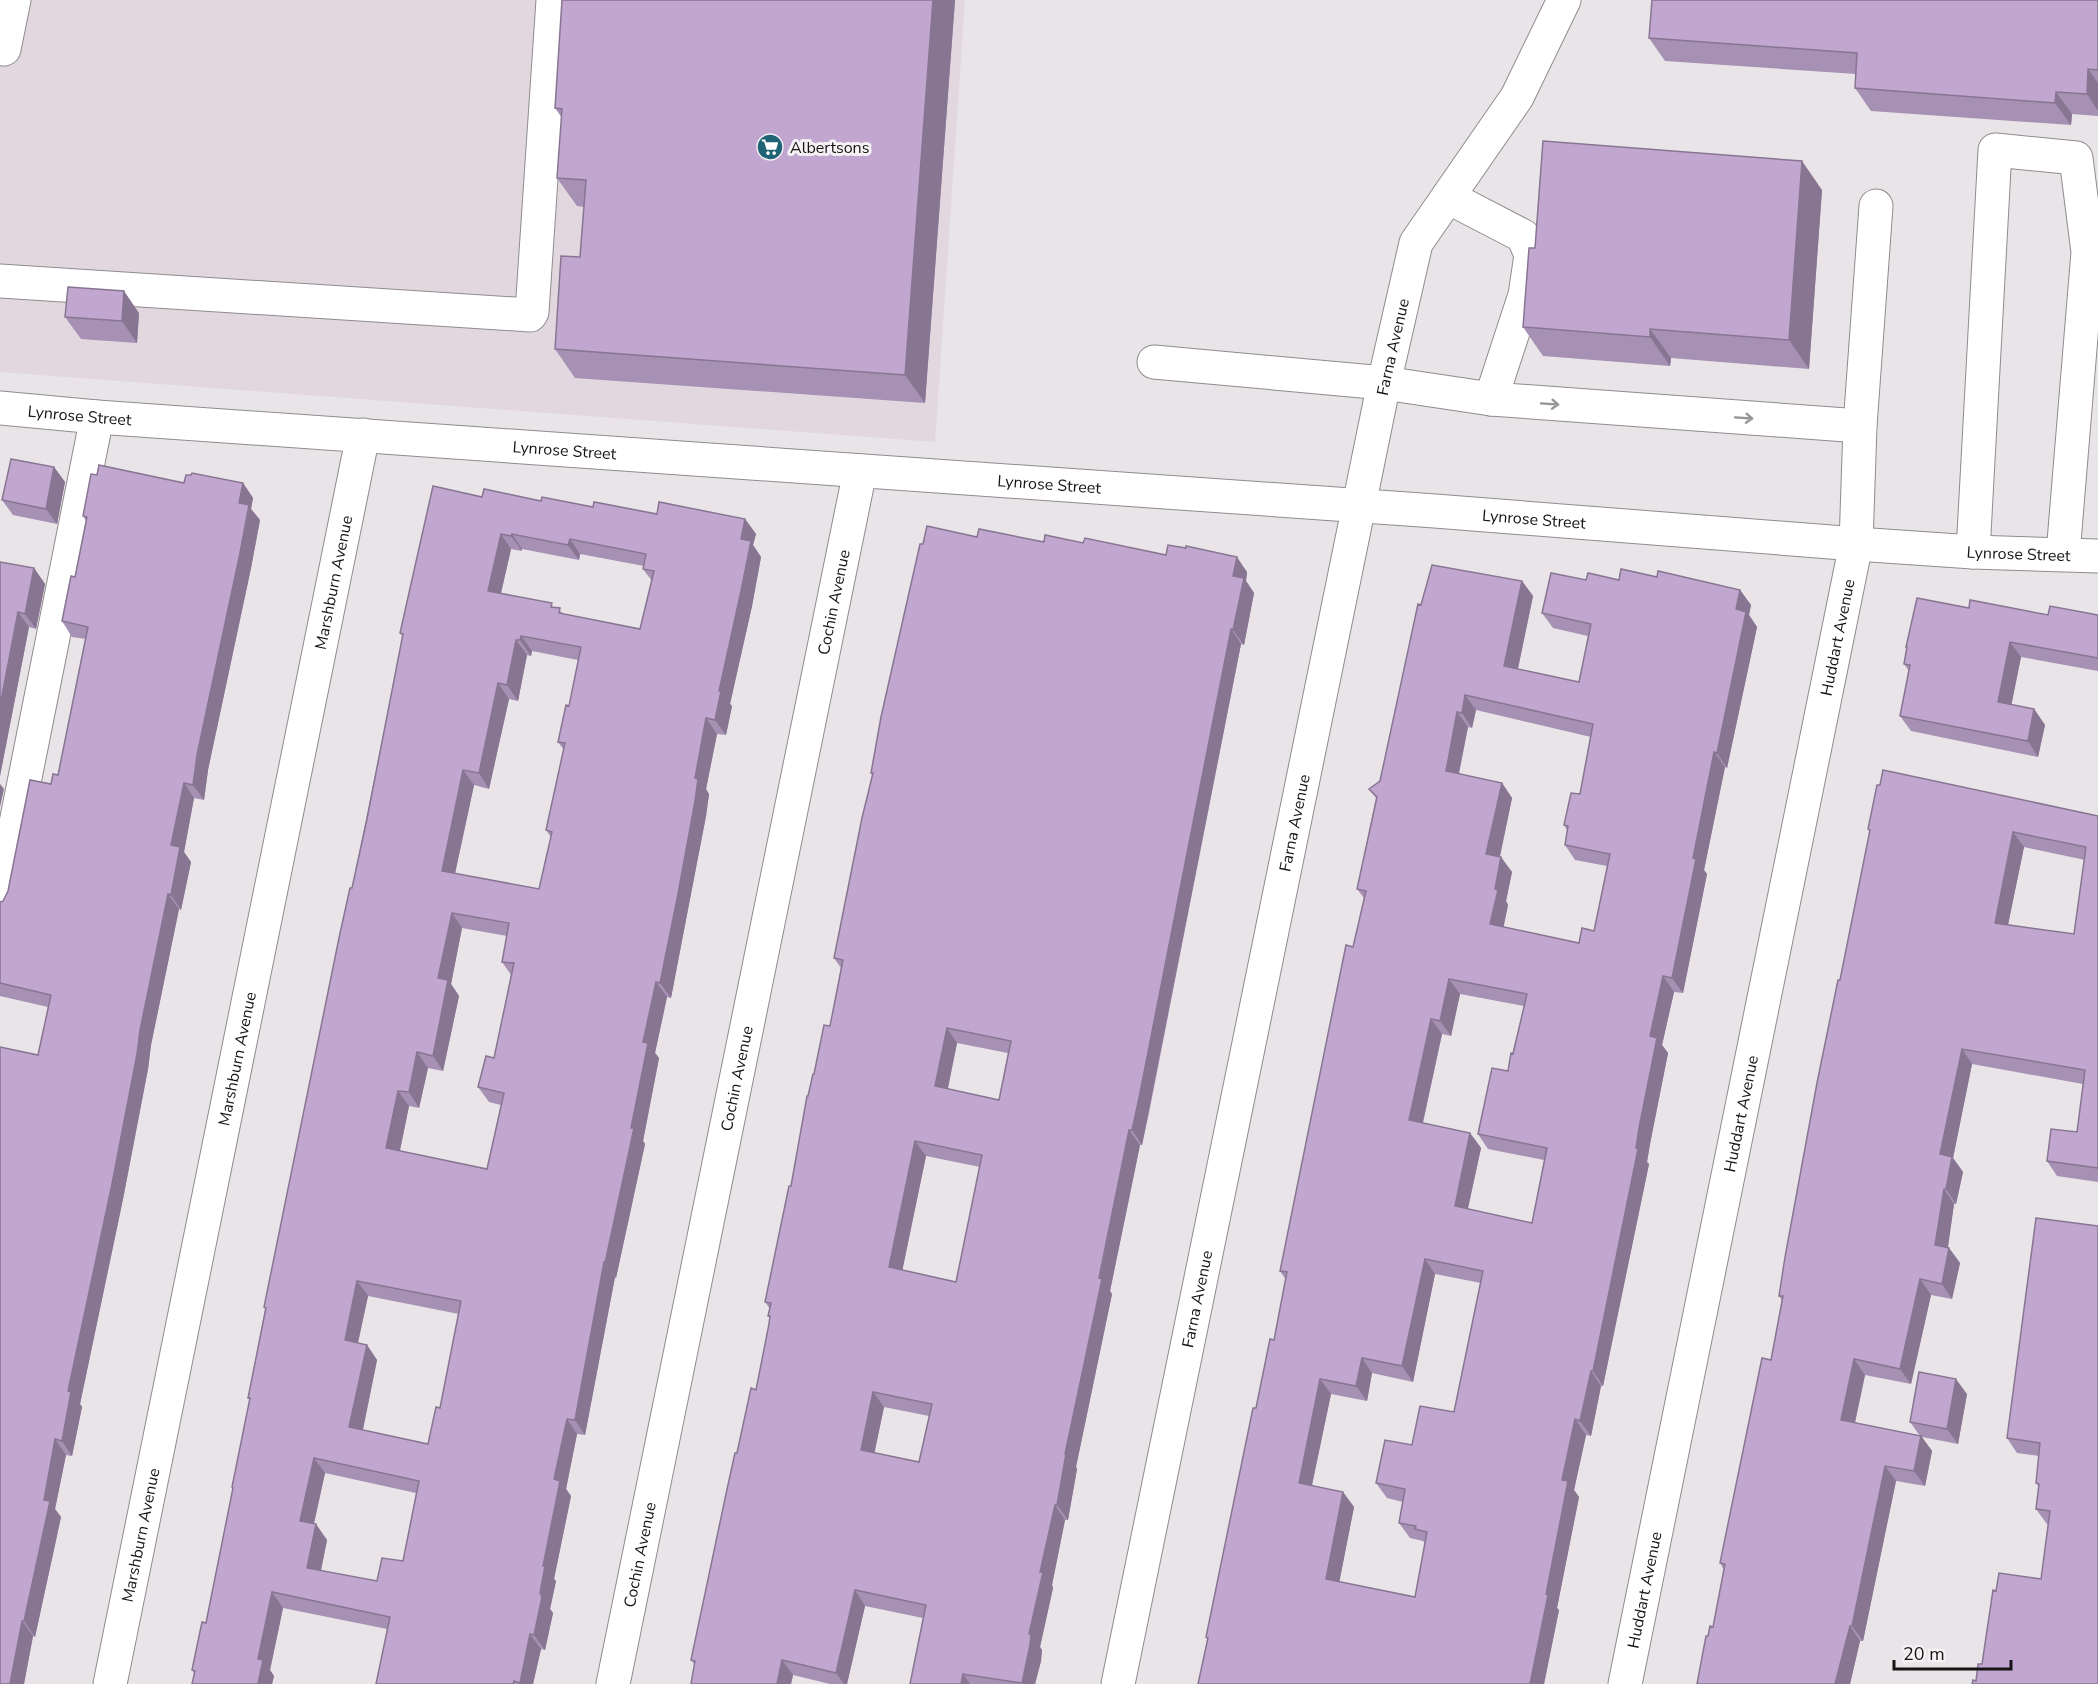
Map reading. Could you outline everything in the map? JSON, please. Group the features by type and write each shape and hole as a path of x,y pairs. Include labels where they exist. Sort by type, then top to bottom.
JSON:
{"street":[{"path":"1,56 14,0"},
{"path":"0,281 530,315 533,301 554,0"},
{"name":"Farna Avenue","path":"1118,1684 1384,383 1416,243 1517,97 1564,0"},
{"path":"1973,552 1995,150 2076,158 2088,252 2063,554"},
{"path":"1448,197 1523,236 1531,255 1525,295 1491,399"},
{"name":"Huddart Avenue","path":"1625,1684 1856,544 1860,426 1876,206"},
{"path":"1154,362 1384,383 1491,399 1860,426"},
{"name":"Lynrose Street","path":"0,408 97,417 1360,506 1856,544 1973,552 2098,556"},
{"path":"0,903 97,417"},
{"name":"Marshburn Avenue","path":"110,1684 363,435"},
{"name":"Cochin Avenue","path":"613,1684 860,471"}],"shaded area":[{"path":"0,0 965,0 935,442 0,372"}],"building":[{"path":"562,0 933,0 905,375 555,349 561,256 580,257 586,180 557,178 562,109 555,108"},
{"path":"1652,0 2098,0 2098,70 2088,69 2087,94 2056,92 2055,103 1855,88 1857,53 1649,38"},
{"path":"1543,141 1802,161 1789,340 1650,329 1650,337 1523,327 1529,248 1535,248"},
{"path":"68,287 124,291 122,321 65,317"},
{"path":"11,459 54,467 46,509 2,500"},
{"path":"99,465 184,483 186,475 192,473 243,483 239,503 249,505 197,755 193,785 184,783 171,845 180,847 140,1030 112,1184 68,1391 71,1392 62,1441 55,1439 44,1500 50,1501 10,1684 0,1684 0,1047 38,1055 51,995 0,983 0,902 3,901 8,891 30,780 51,784 53,774 58,775 88,627 62,621 71,576 75,577 87,517 83,516 91,474 97,475"},
{"path":"433,486 482,497 484,489 541,501 542,497 593,507 594,502 657,514 659,502 745,519 741,539 751,541 715,720 706,718 695,778 698,779 695,801 678,894 660,983 656,982 643,1042 648,1043 631,1128 634,1128 604,1262 575,1420 567,1419 554,1479 560,1481 543,1566 545,1566 540,1593 542,1597 534,1635 530,1634 520,1683 514,1681 513,1684 376,1684 390,1617 272,1592 258,1659 263,1660 258,1684 192,1684 195,1671 192,1670 202,1622 206,1623 233,1488 266,1308 264,1307 339,938 367,819 403,634 400,633","holes":["501,534 568,545 570,539 646,554 643,569 654,571 640,629 559,613 560,608 551,607 552,603 488,591","521,636 581,647 569,706 566,705 558,742 565,743 546,830 552,832 539,889 442,871 463,770 479,773 498,683 507,685 516,640 520,640","452,913 509,923 502,962 514,963 494,1058 486,1056 478,1087 504,1093 487,1169 386,1148 398,1091 409,1092 417,1052 433,1056 448,980 438,978","357,1281 461,1301 440,1408 436,1407 428,1444 349,1427 367,1345 345,1340","314,1458 419,1481 403,1561 382,1558 377,1581 307,1568 316,1524 300,1521"]},
{"path":"927,526 977,537 979,529 1044,542 1045,535 1083,543 1085,538 1166,555 1168,545 1186,548 1186,546 1237,557 1233,576 1244,578 1233,630 1231,629 1139,1098 1132,1130 1129,1130 1099,1278 1102,1279 1065,1454 1057,1505 1055,1505 1040,1572 1043,1572 1029,1634 1031,1634 1030,1645 1022,1683 963,1674 961,1684 910,1684 926,1605 855,1590 836,1673 782,1660 777,1684 691,1684 695,1661 691,1660 735,1453 737,1453 751,1388 756,1390 770,1316 768,1316 771,1303 765,1302 789,1186 791,1186 807,1096 824,1025 830,1026 843,960 834,958 873,773 871,773 881,717 920,544 923,544","holes":["947,1028 1011,1041 999,1100 935,1086","915,1141 982,1155 956,1282 889,1267","873,1392 932,1404 919,1462 861,1450"]},
{"path":"0,562 34,568 25,614 18,612 0,706"},
{"path":"1432,565 1522,581 1504,666 1579,682 1591,624 1542,613 1551,573 1586,580 1588,573 1619,580 1621,569 1657,577 1658,571 1740,590 1736,609 1746,612 1717,753 1714,752 1693,858 1696,859 1672,978 1663,976 1650,1036 1657,1038 1639,1128 1636,1148 1638,1149 1593,1371 1591,1371 1580,1421 1575,1419 1562,1480 1568,1481 1530,1684 1198,1684 1253,1408 1256,1408 1270,1339 1274,1340 1287,1272 1280,1271 1346,945 1353,947 1366,891 1357,889 1377,797 1369,789 1380,781 1418,604 1421,605","holes":["1465,695 1593,724 1580,794 1571,793 1564,825 1568,826 1565,845 1610,854 1594,931 1582,928 1579,943 1490,924 1498,890 1495,889 1501,857 1486,854 1502,783 1446,771 1457,712 1462,713","1449,979 1527,994 1508,1071 1492,1068 1478,1134 1547,1148 1532,1223 1455,1206 1470,1133 1409,1120 1431,1019 1440,1021","1425,1259 1483,1271 1454,1412 1420,1406 1412,1445 1385,1440 1376,1483 1405,1489 1399,1523 1416,1526 1415,1529 1427,1532 1415,1597 1326,1579 1343,1492 1299,1483 1320,1379 1356,1386 1362,1358 1402,1366"]},
{"path":"1917,598 1969,608 1970,600 2048,615 2050,606 2098,615 2098,658 2010,642 1998,702 2034,709 2028,741 1900,716 1910,665 1904,664 1906,647"},
{"path":"1883,770 2098,816 2098,1168 2047,1161 2051,1129 2077,1132 2085,1070 1962,1049 1940,1154 1952,1157 1935,1245 1949,1248 1942,1284 1920,1279 1900,1369 1854,1359 1841,1420 1921,1436 1914,1471 1885,1466 1852,1626 1850,1626 1835,1684 1697,1684 1706,1636 1708,1636 1710,1626 1713,1627 1725,1564 1720,1563 1762,1358 1771,1360 1783,1296 1779,1296 1785,1257 1817,1083 1838,980 1840,980 1877,785 1880,785","holes":["2013,832 2086,847 2074,934 1995,923"]},
{"path":"2036,1218 2098,1226 2098,1684 1972,1684 1973,1680 1976,1681 1978,1664 1982,1664 1993,1590 1996,1591 1999,1573 2041,1579 2050,1511 2036,1509 2040,1443 2007,1438"},
{"path":"1919,1372 1956,1379 1947,1429 1910,1422"}],"place":[{"name":"Albertsons","path":"770,147"}]}
